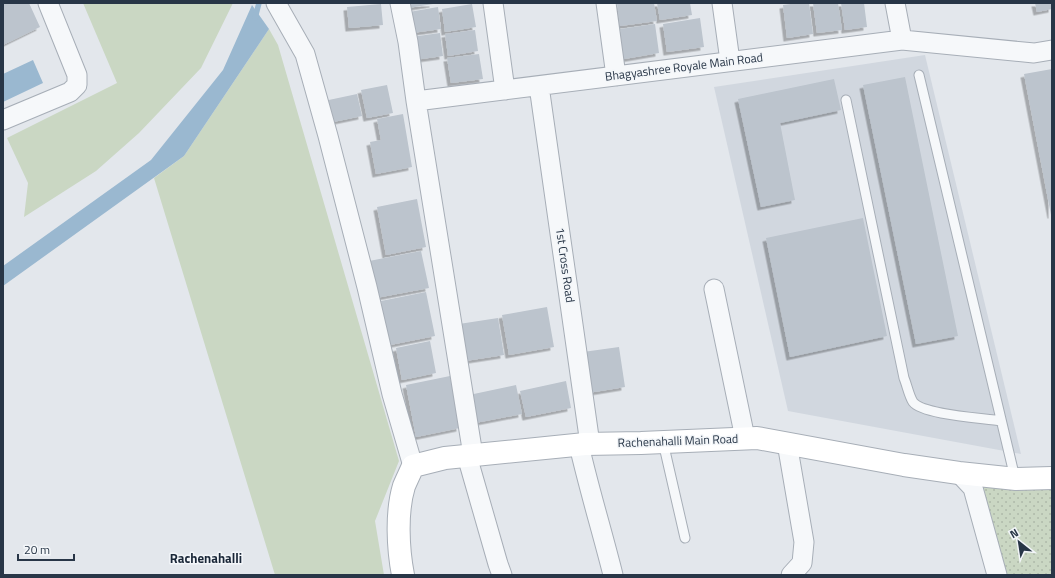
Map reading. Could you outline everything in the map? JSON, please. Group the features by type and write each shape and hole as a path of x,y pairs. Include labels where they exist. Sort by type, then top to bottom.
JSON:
{"street":[{"path":"3,120 70,92 77,85 77,75 48,3"},
{"path":"400,3 408,42 470,456 502,575"},
{"path":"492,3 505,90"},
{"path":"606,3 616,76"},
{"path":"722,3 730,61"},
{"path":"895,3 902,40"},
{"path":"279,7 305,54 367,287 392,394 413,466 404,486 399,511 400,558 403,575"},
{"name":"Bhagyashree Royale Main Road","path":"416,101 902,40 1034,53 1052,50"},
{"name":"1st Cross Road","path":"539,86 585,444 587,482 604,538 613,575"},
{"path":"714,289 745,438"},
{"name":"Rachenahalli Main Road","path":"413,466 446,458 585,444 757,438 904,465 959,473 1016,479 1052,478"},
{"path":"787,443 804,542 802,563 790,575"},
{"path":"959,473 973,488 996,575"}],"lane":[{"path":"919,75 1016,479"},
{"path":"846,100 904,378 913,402 922,409 935,412 1002,421"},
{"path":"663,442 685,538"}],"shaded area":[{"path":"925,55 1021,454 788,411 714,87"}],"green space":[{"path":"83,3 233,3 201,68 139,133 96,171 24,217 28,183 7,138 117,83"},
{"path":"269,29 278,45 399,461 375,521 384,575 275,575 154,178 184,156"},
{"path":"1052,481 1052,575 1007,575 981,487"}],"water":[{"path":"252,5 269,29 184,156 3,286 3,266 151,160 223,70"},
{"path":"33,60 43,83 3,102 3,74"}],"building":[{"path":"3,3 29,3 40,27 3,45"},
{"path":"407,3 433,3 433,4 408,8"},
{"path":"654,3 657,21 620,26 617,4"},
{"path":"657,3 690,3 692,15 660,20"},
{"path":"809,3 813,34 787,38 783,5"},
{"path":"813,3 838,3 842,30 817,33"},
{"path":"841,3 864,3 867,27 845,30"},
{"path":"1035,3 1052,3 1052,9 1037,12"},
{"path":"381,4 383,25 349,28 347,7"},
{"path":"472,4 476,27 445,32 442,9"},
{"path":"438,7 441,29 412,33 409,12"},
{"path":"700,18 704,47 667,52 663,24"},
{"path":"655,24 659,53 624,59 620,29"},
{"path":"475,30 478,51 448,56 445,34"},
{"path":"440,33 443,56 414,60 411,37"},
{"path":"479,54 483,79 451,83 447,58"},
{"path":"1052,69 1052,215 1051,215 1024,74"},
{"path":"905,77 958,336 916,344 863,85"},
{"path":"834,79 841,110 780,123 795,200 761,207 738,99"},
{"path":"387,85 393,113 367,118 361,90"},
{"path":"357,94 362,116 328,123 324,101"},
{"path":"403,114 412,167 376,174 370,142 381,140 377,119"},
{"path":"417,199 426,247 386,255 377,207"},
{"path":"863,218 887,336 790,357 766,238"},
{"path":"421,251 429,288 376,298 369,261"},
{"path":"426,292 435,336 390,345 381,301"},
{"path":"547,307 554,347 509,355 502,315"},
{"path":"498,318 504,355 465,361 459,324"},
{"path":"430,341 436,373 402,380 396,348"},
{"path":"619,347 625,387 588,393 583,352"},
{"path":"450,376 460,428 416,437 406,385"},
{"path":"566,381 571,408 526,417 520,391"},
{"path":"516,385 522,414 475,423 469,395"}],"waterway":[{"path":"255,18 259,3"}],"district":[{"name":"Rachenahalli","path":"206,558"}]}
